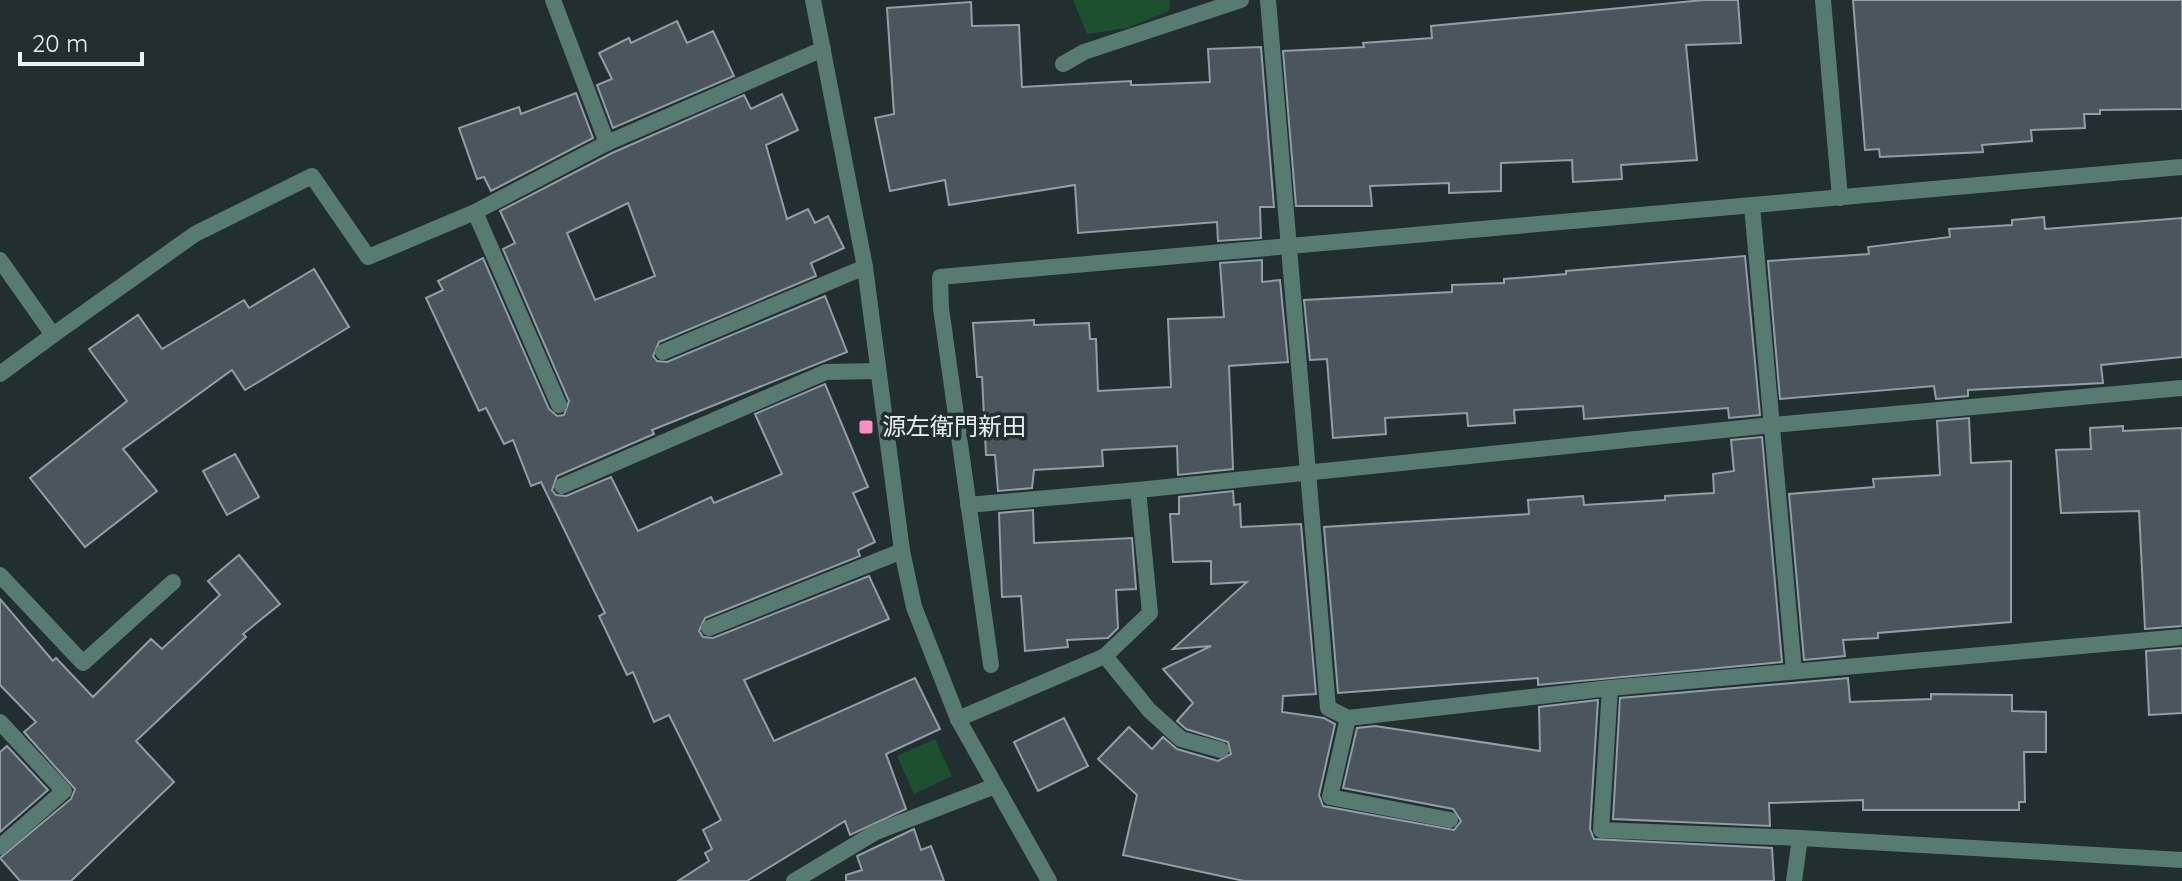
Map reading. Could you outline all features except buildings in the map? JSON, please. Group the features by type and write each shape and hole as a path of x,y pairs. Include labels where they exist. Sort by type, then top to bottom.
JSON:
{"street":[{"path":"553,0 607,143"},
{"path":"813,0 865,267 902,551 922,630 958,719 1049,881"},
{"path":"1063,64 1084,52 1241,0"},
{"path":"1268,0 1328,708 1348,718 1610,688 2182,637"},
{"path":"1823,0 1840,198"},
{"path":"0,374 195,234 312,176 368,257 475,212 607,143 823,49"},
{"path":"991,665 940,277 2182,167"},
{"path":"1752,206 1794,671"},
{"path":"475,212 559,405"},
{"path":"0,260 53,335"},
{"path":"663,352 865,267"},
{"path":"562,486 826,372 878,371"},
{"path":"968,505 1306,474 1772,425 2182,388"},
{"path":"958,719 1105,656 1150,613 1138,490"},
{"path":"709,628 902,551"},
{"path":"0,575 83,663 173,582"},
{"path":"1105,656 1149,710 1181,739 1221,750"},
{"path":"1610,688 1601,830 2182,860"},
{"path":"1348,718 1330,797 1450,820"},
{"path":"0,722 64,791 0,847"},
{"path":"794,881 876,832 995,786"},
{"path":"1794,881 1800,838"}],"green space":[{"path":"1073,0 1170,0 1169,11 1127,28 1087,34"},
{"path":"935,739 952,776 914,794 897,756"}],"place":[{"name":"源左衛門新田","path":"866,427"}]}
